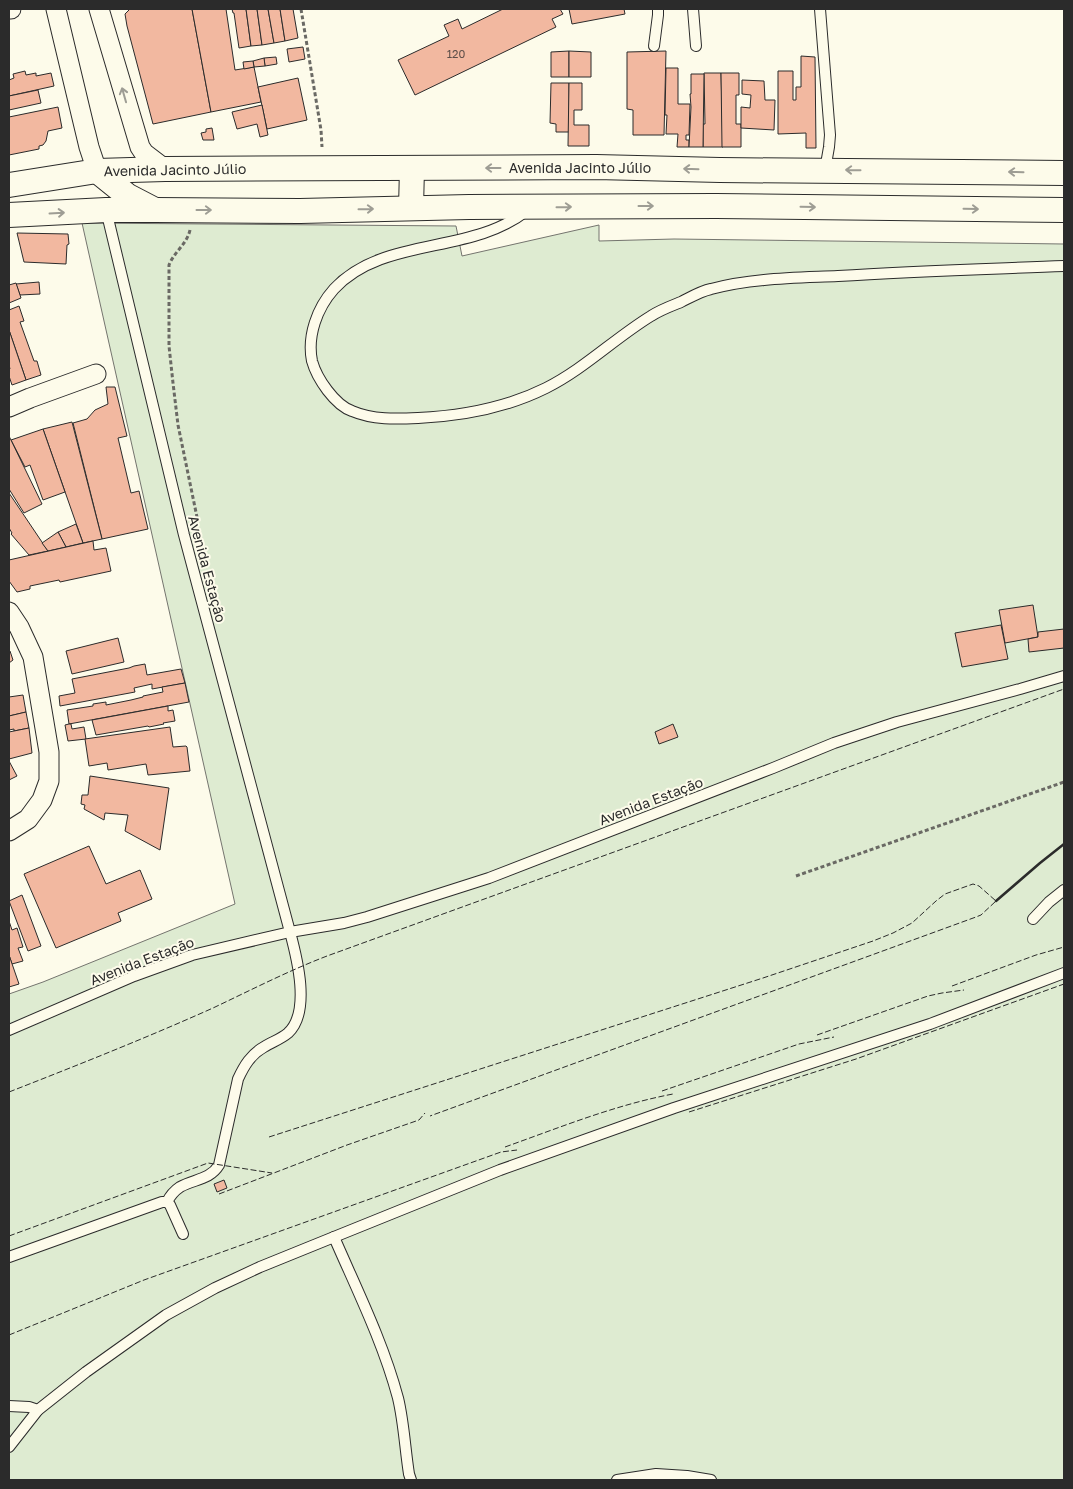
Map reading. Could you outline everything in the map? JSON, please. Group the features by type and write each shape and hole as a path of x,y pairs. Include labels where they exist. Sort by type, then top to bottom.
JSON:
{"street":[{"path":"56,9 97,172 128,196 155,210"},
{"path":"98,9 140,147 144,153 165,169"},
{"name":"Avenida Jacinto Júlio","path":"9,185 97,172 165,169 596,167 720,170 1064,172"},
{"path":"411,208 412,168"},
{"path":"9,215 106,210 300,211 470,207 716,206 1064,210"},
{"path":"9,407 96,374"},
{"path":"9,612 20,627 33,658 50,752 48,781 42,800 28,819 9,832"}],"lane":[{"path":"654,46 658,9"},
{"path":"693,9 696,46"},
{"path":"820,9 830,135 825,170"},
{"path":"531,207 518,218 504,225 478,235 384,258 362,268 344,280 322,306 312,333 311,350 313,363 324,385 334,399 349,410 370,417 396,419 458,415 493,408 547,388 652,315 708,289 747,281 896,272 1064,266"},
{"name":"Avenida Estação","path":"106,210 184,535 290,932"},
{"name":"Avenida Estação","path":"9,1030 134,976 192,955 290,932 367,918 479,881 834,743 897,722 1064,676"},
{"path":"1033,919 1064,890"},
{"path":"9,1257 156,1203 166,1202 182,1186 216,1171 242,1069 253,1055 288,1033 295,1025 299,1015 299,967 290,932"},
{"path":"9,1447 38,1410 86,1372 166,1314 260,1267 500,1170 674,1108 930,1024 1064,973"},
{"path":"166,1202 174,1211 183,1234"},
{"path":"334,1237 374,1328 388,1366 398,1401 408,1474 411,1480"},
{"path":"9,1406 29,1407 38,1410"},
{"path":"616,1480 656,1474 711,1480"}],"path":[{"path":"301,9 321,130 324,168"},
{"path":"184,535 192,533 196,529 198,520 177,417 169,346 168,274 171,259 188,239 191,224"},
{"path":"796,876 1064,782"}],"green space":[{"path":"82,223 456,226 462,256 599,225 599,241 674,239 1064,244 1064,1480 9,1480 9,994 235,904"}],"building":[{"path":"130,9 192,9 211,112 153,124 127,26 125,14"},
{"path":"192,9 226,9 235,70 254,67 261,102 211,112"},
{"path":"232,9 246,9 251,46 239,48"},
{"path":"246,9 257,9 262,45 251,46"},
{"path":"257,9 268,9 274,43 262,45"},
{"path":"268,9 280,9 285,41 274,43"},
{"path":"280,9 293,9 298,38 285,41"},
{"path":"503,9 560,9 563,14 552,19 556,27 415,95 398,60 449,36 444,25 458,19 462,29"},
{"path":"569,9 624,9 625,14 572,24"},
{"path":"303,47 305,59 289,62 287,49"},
{"path":"569,51 569,77 551,77 551,52"},
{"path":"569,51 591,52 591,77 569,77"},
{"path":"666,51 664,135 633,135 633,110 627,109 627,52"},
{"path":"801,56 815,57 816,148 806,148 806,133 778,134 778,71 793,71 793,100 796,100 796,87 801,87"},
{"path":"276,57 277,64 265,66 264,58"},
{"path":"264,58 265,66 254,67 253,61"},
{"path":"253,61 254,67 244,69 243,62"},
{"path":"666,68 678,68 678,104 690,104 689,135 686,135 686,140 689,140 689,147 677,147 678,134 666,134"},
{"path":"25,71 26,75 36,73 36,76 51,73 54,86 9,96 9,80 14,78 13,74"},
{"path":"704,73 721,73 723,147 703,147 703,124 705,124"},
{"path":"721,73 739,73 739,95 736,95 736,124 741,124 741,147 722,147"},
{"path":"691,74 704,74 703,147 689,147"},
{"path":"298,78 307,120 267,129 258,87"},
{"path":"742,80 764,81 765,100 775,100 774,130 741,128 741,107 750,108 751,95 742,94"},
{"path":"551,83 569,83 569,132 556,132 556,124 550,123"},
{"path":"569,83 582,83 582,110 574,110 574,125 589,125 589,146 568,146"},
{"path":"38,90 41,103 9,110 9,96"},
{"path":"262,105 268,135 260,137 257,124 237,129 232,112"},
{"path":"58,107 62,128 48,131 46,141 43,145 39,146 39,149 9,155 9,117"},
{"path":"212,128 214,140 203,140 201,133 206,132 206,129"},
{"path":"17,233 68,234 69,244 67,245 66,264 24,262"},
{"path":"39,282 40,294 20,295 16,284"},
{"path":"16,283 21,298 9,303 9,285"},
{"path":"19,306 24,321 20,322 41,375 26,380 9,330 9,310"},
{"path":"9,330 26,380 12,385 9,376"},
{"path":"106,387 115,387 127,436 118,438 131,493 139,491 148,529 102,539 73,423 87,419 95,410 108,404"},
{"path":"72,422 102,539 83,543 43,429"},
{"path":"43,429 65,492 43,500 30,465 25,467 11,440"},
{"path":"9,436 42,504 24,513 9,489"},
{"path":"9,493 48,551 29,555 11,534 9,528"},
{"path":"76,524 83,543 66,547 58,532"},
{"path":"58,532 66,547 48,551 42,543"},
{"path":"93,541 94,550 106,548 111,571 60,582 59,580 30,586 30,589 17,592 9,581 9,560"},
{"path":"1033,605 1038,637 1005,643 999,610"},
{"path":"1001,625 1008,659 962,667 955,633"},
{"path":"1064,629 1064,648 1029,652 1028,639 1038,637 1038,632"},
{"path":"118,638 124,662 72,674 66,651"},
{"path":"9,652 13,660 9,663"},
{"path":"145,664 147,675 181,669 185,683 152,689 152,684 134,688 135,692 60,706 59,696 75,693 72,679"},
{"path":"185,683 189,702 69,724 67,710 93,706 93,704 106,702 106,705 131,700 163,692 162,687"},
{"path":"23,695 26,712 9,716 9,697"},
{"path":"168,706 168,711 173,710 175,721 96,735 92,720"},
{"path":"26,712 29,728 9,730 9,716"},
{"path":"71,724 72,729 84,727 86,739 68,741 65,725"},
{"path":"673,724 678,737 659,744 655,732"},
{"path":"170,727 173,747 187,747 190,771 148,775 146,764 108,770 107,763 89,766 85,739"},
{"path":"29,728 32,753 9,759 9,732"},
{"path":"9,761 17,776 9,780"},
{"path":"90,776 169,788 160,850 125,831 128,815 105,813 104,820 84,809 85,805 81,804 82,795 88,795"},
{"path":"89,846 106,884 140,870 152,899 118,913 121,921 56,948 24,874"},
{"path":"22,895 41,946 28,951 9,901"},
{"path":"9,921 12,930 17,928 23,947 18,948 23,961 12,964 9,955"},
{"path":"9,955 19,984 9,987"},
{"path":"224,1180 227,1188 217,1192 214,1184"}],"fence":[{"path":"9,1092 163,1030 327,956 1064,689"},
{"path":"269,1137 873,941 912,923 945,894 973,884 979,886 996,901 981,915 976,917 430,1116"},
{"path":"952,986 1036,955 1064,947"},
{"path":"689,1112 856,1059 1064,984"},
{"path":"817,1035 928,996 964,990"},
{"path":"662,1091 799,1044 834,1037"},
{"path":"505,1147 609,1110 673,1094"},
{"path":"219,1194 347,1145 419,1120 425,1113"},
{"path":"9,1335 144,1280 501,1152 517,1150"},
{"path":"9,1236 208,1163 272,1173"}],"wall":[{"path":"996,901 1064,844"}]}
